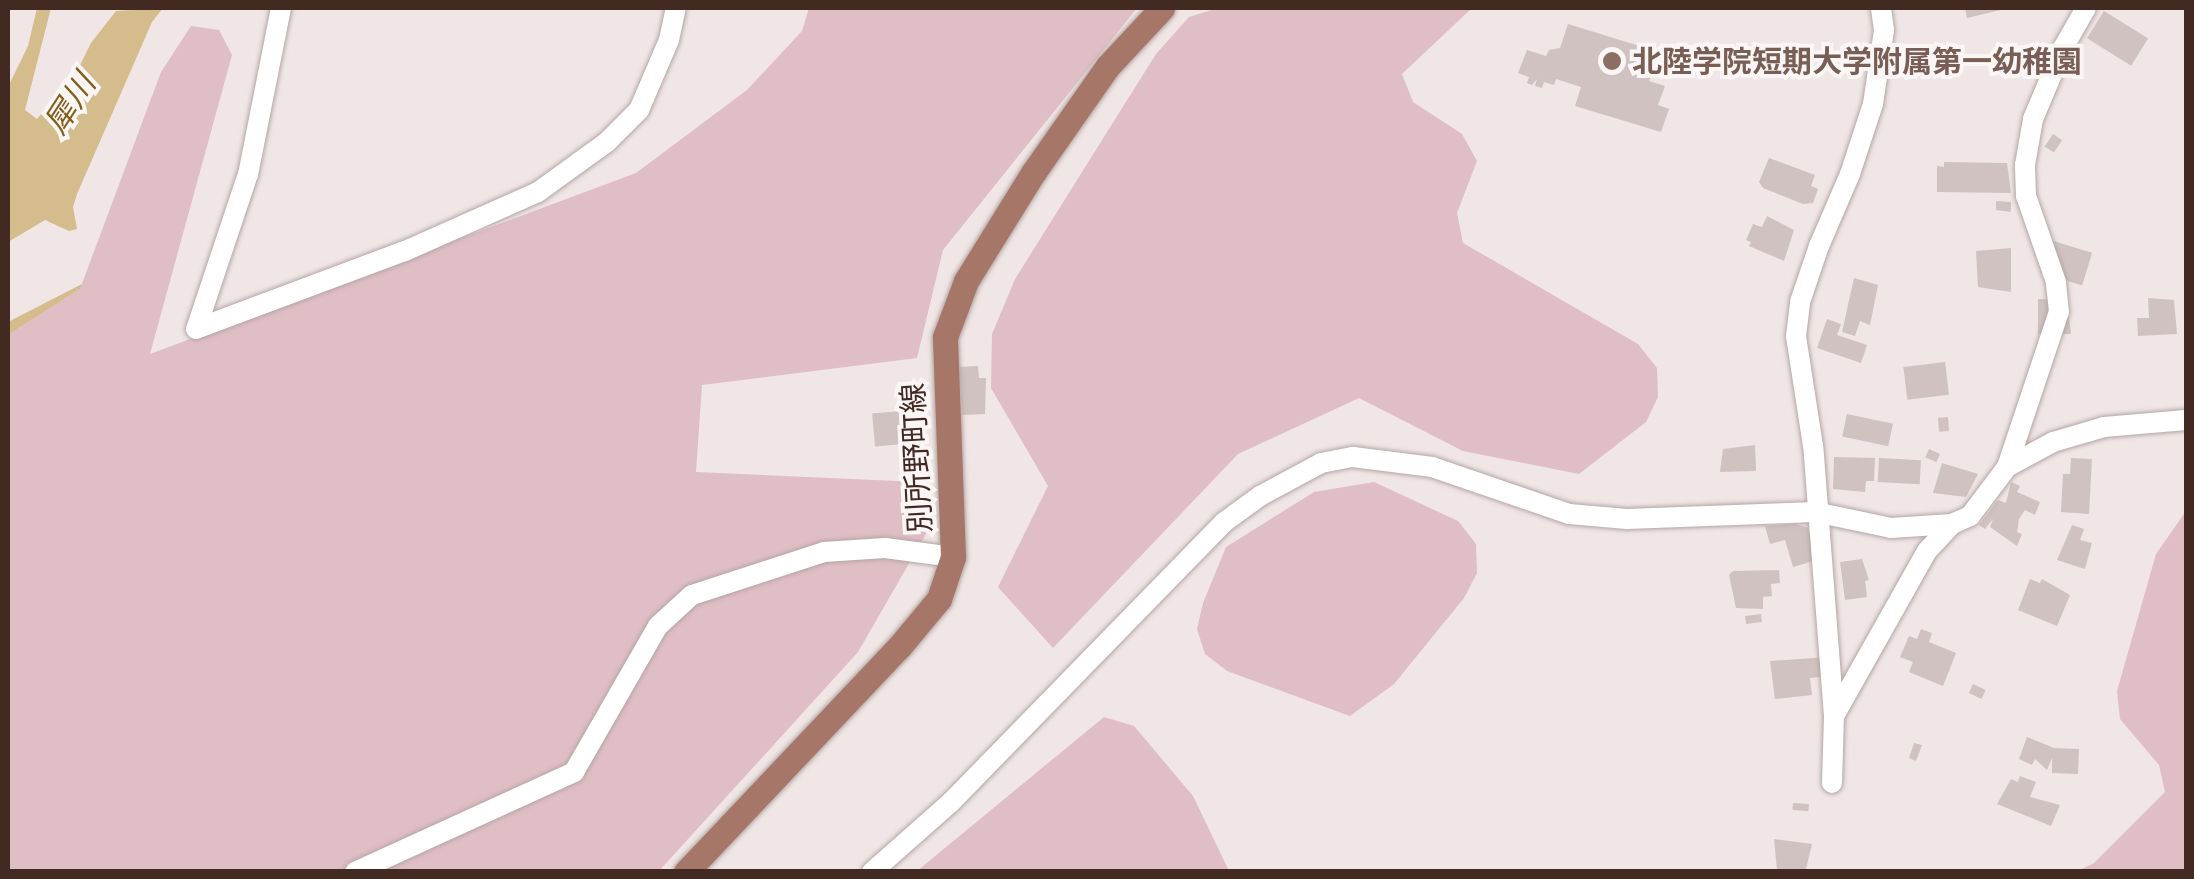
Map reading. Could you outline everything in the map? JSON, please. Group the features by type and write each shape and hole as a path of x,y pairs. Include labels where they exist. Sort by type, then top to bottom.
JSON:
{"main road":[{"name":"別所野町線","path":"686,872 900,647 939,599 953,557 944,392 945,337 952,318 966,281 1033,174 1108,66 1162,8"}],"street":[{"path":"281,8 248,174 196,330 405,252 538,192 606,142 639,110 669,40 676,8"},
{"path":"1832,783 1834,716 1815,512 1813,446 1796,336 1800,302 1873,104 1884,30 1882,8"},
{"path":"1884,30 1895,8"},
{"path":"872,872 1022,732 1224,523 1260,496 1321,463 1354,458 1432,467 1569,514 1627,519 1815,512 1891,528 1952,524 1970,516 2007,467 2058,312 2056,282 2026,196 2027,149 2033,119 2086,8"},
{"path":"2007,467 2053,442 2104,427 2186,420"},
{"path":"1834,716 1927,551 1952,524"},
{"path":"355,872 574,772 658,626 692,595 824,552 885,548 953,557"}],"shaded area":[{"path":"809,8 1137,8 943,250 917,358 702,385 696,472 919,482 927,509 926,534 858,652 659,871 8,872 8,335 80,289 161,72 191,26 219,30 232,55 150,354 636,173 747,90 802,31"},
{"path":"1218,8 1472,8 1402,74 1413,102 1462,134 1477,161 1457,213 1463,243 1638,344 1657,368 1658,397 1646,422 1579,474 1463,451 1359,398 1238,454 1053,648 998,587 1048,486 991,388 992,334 1015,279 1156,54 1189,17"},
{"path":"1374,482 1458,521 1476,544 1477,573 1464,598 1394,684 1350,716 1227,671 1205,654 1197,629 1203,603 1226,547 1314,492"},
{"path":"2186,511 2186,871 2078,871 2094,863 2165,792 2159,765 2120,719 2117,691 2156,554"},
{"path":"1104,717 1134,726 1193,796 1229,871 917,871"}],"water":[{"name":"犀川","path":"37,8 51,8 25,110 37,119 77,71 91,43 116,11 163,8 152,22 77,194 73,207 77,229 69,231 45,220 8,242 8,87 28,46"},
{"path":"82,284 80,289 8,335 8,322"}],"building":[{"path":"1965,8 2005,8 2005,9 1967,18"},
{"path":"2104,11 2148,39 2131,66 2087,38"},
{"path":"1568,24 1659,52 1649,81 1665,86 1658,105 1669,109 1661,132 1575,106 1581,87 1556,79 1554,85 1544,82 1542,88 1535,86 1537,79 1532,85 1527,83 1529,77 1518,73 1527,50 1546,56 1549,50 1560,48"},
{"path":"1945,44 1961,46 1960,54 1944,52"},
{"path":"2053,134 2062,140 2054,153 2045,146"},
{"path":"1769,158 1815,175 1811,186 1818,189 1813,203 1803,204 1763,188 1759,182"},
{"path":"1944,162 2007,163 2011,193 1937,192 1937,166 1944,167"},
{"path":"1996,201 2011,202 2011,212 1996,210"},
{"path":"1767,216 1794,230 1784,261 1749,246 1751,242 1746,240 1753,224 1762,227"},
{"path":"2050,240 2092,253 2082,285 2040,273"},
{"path":"2011,248 2011,292 1978,287 1976,251"},
{"path":"1854,278 1878,285 1870,325 1860,321 1855,336 1842,332"},
{"path":"2148,298 2174,300 2177,334 2138,336 2137,318 2149,318"},
{"path":"2038,299 2067,300 2071,334 2038,334"},
{"path":"1827,319 1841,324 1837,335 1867,345 1861,363 1817,348"},
{"path":"1945,362 1949,395 1907,400 1903,367"},
{"path":"978,366 979,378 986,378 985,414 962,415 959,367"},
{"path":"913,410 916,443 875,446 872,414"},
{"path":"1847,414 1893,424 1888,446 1842,436"},
{"path":"1948,417 1949,431 1939,432 1938,418"},
{"path":"1755,445 1756,471 1720,472 1723,449"},
{"path":"1929,449 1940,454 1936,462 1925,457"},
{"path":"1834,457 1875,458 1874,481 1866,481 1865,492 1833,489"},
{"path":"1879,458 1921,460 1920,484 1878,482"},
{"path":"2071,458 2092,459 2089,514 2061,512 2063,474 2070,474"},
{"path":"1942,463 1978,474 1966,497 1933,493"},
{"path":"2011,482 2020,486 2017,492 2040,502 2035,515 2025,510 2019,519 2017,532 2022,534 2017,546 1990,527 1993,519 1985,529 1979,525 1998,500 2006,503"},
{"path":"2072,525 2084,529 2080,540 2092,543 2085,569 2057,560"},
{"path":"1765,526 1807,527 1821,559 1793,567 1785,540 1770,544"},
{"path":"1862,559 1869,580 1865,581 1867,597 1845,600 1840,562"},
{"path":"1779,570 1780,583 1771,584 1772,596 1763,597 1763,609 1736,608 1729,575 1733,571"},
{"path":"2030,579 2040,583 2042,579 2070,595 2057,626 2018,610"},
{"path":"1761,614 1762,622 1746,624 1745,616"},
{"path":"1921,629 1932,633 1929,642 1956,653 1943,686 1909,672 1913,662 1900,657 1909,636 1917,639"},
{"path":"1829,657 1830,676 1810,678 1812,695 1775,699 1770,661"},
{"path":"1973,684 1986,690 1981,699 1969,693"},
{"path":"2027,737 2054,748 2079,749 2078,774 2052,773 2052,758 2047,770 2035,759 2032,765 2019,759"},
{"path":"1914,743 1922,745 1916,761 1909,758"},
{"path":"2020,776 2036,782 2030,797 2060,805 2051,826 1997,804 2011,779 2018,782"},
{"path":"1793,803 1809,804 1808,811 1793,810"},
{"path":"1774,839 1812,844 1806,869 1777,870"}],"place":[{"name":"北陸学院短期大学附属第一幼稚園","path":"1612,61"}]}
